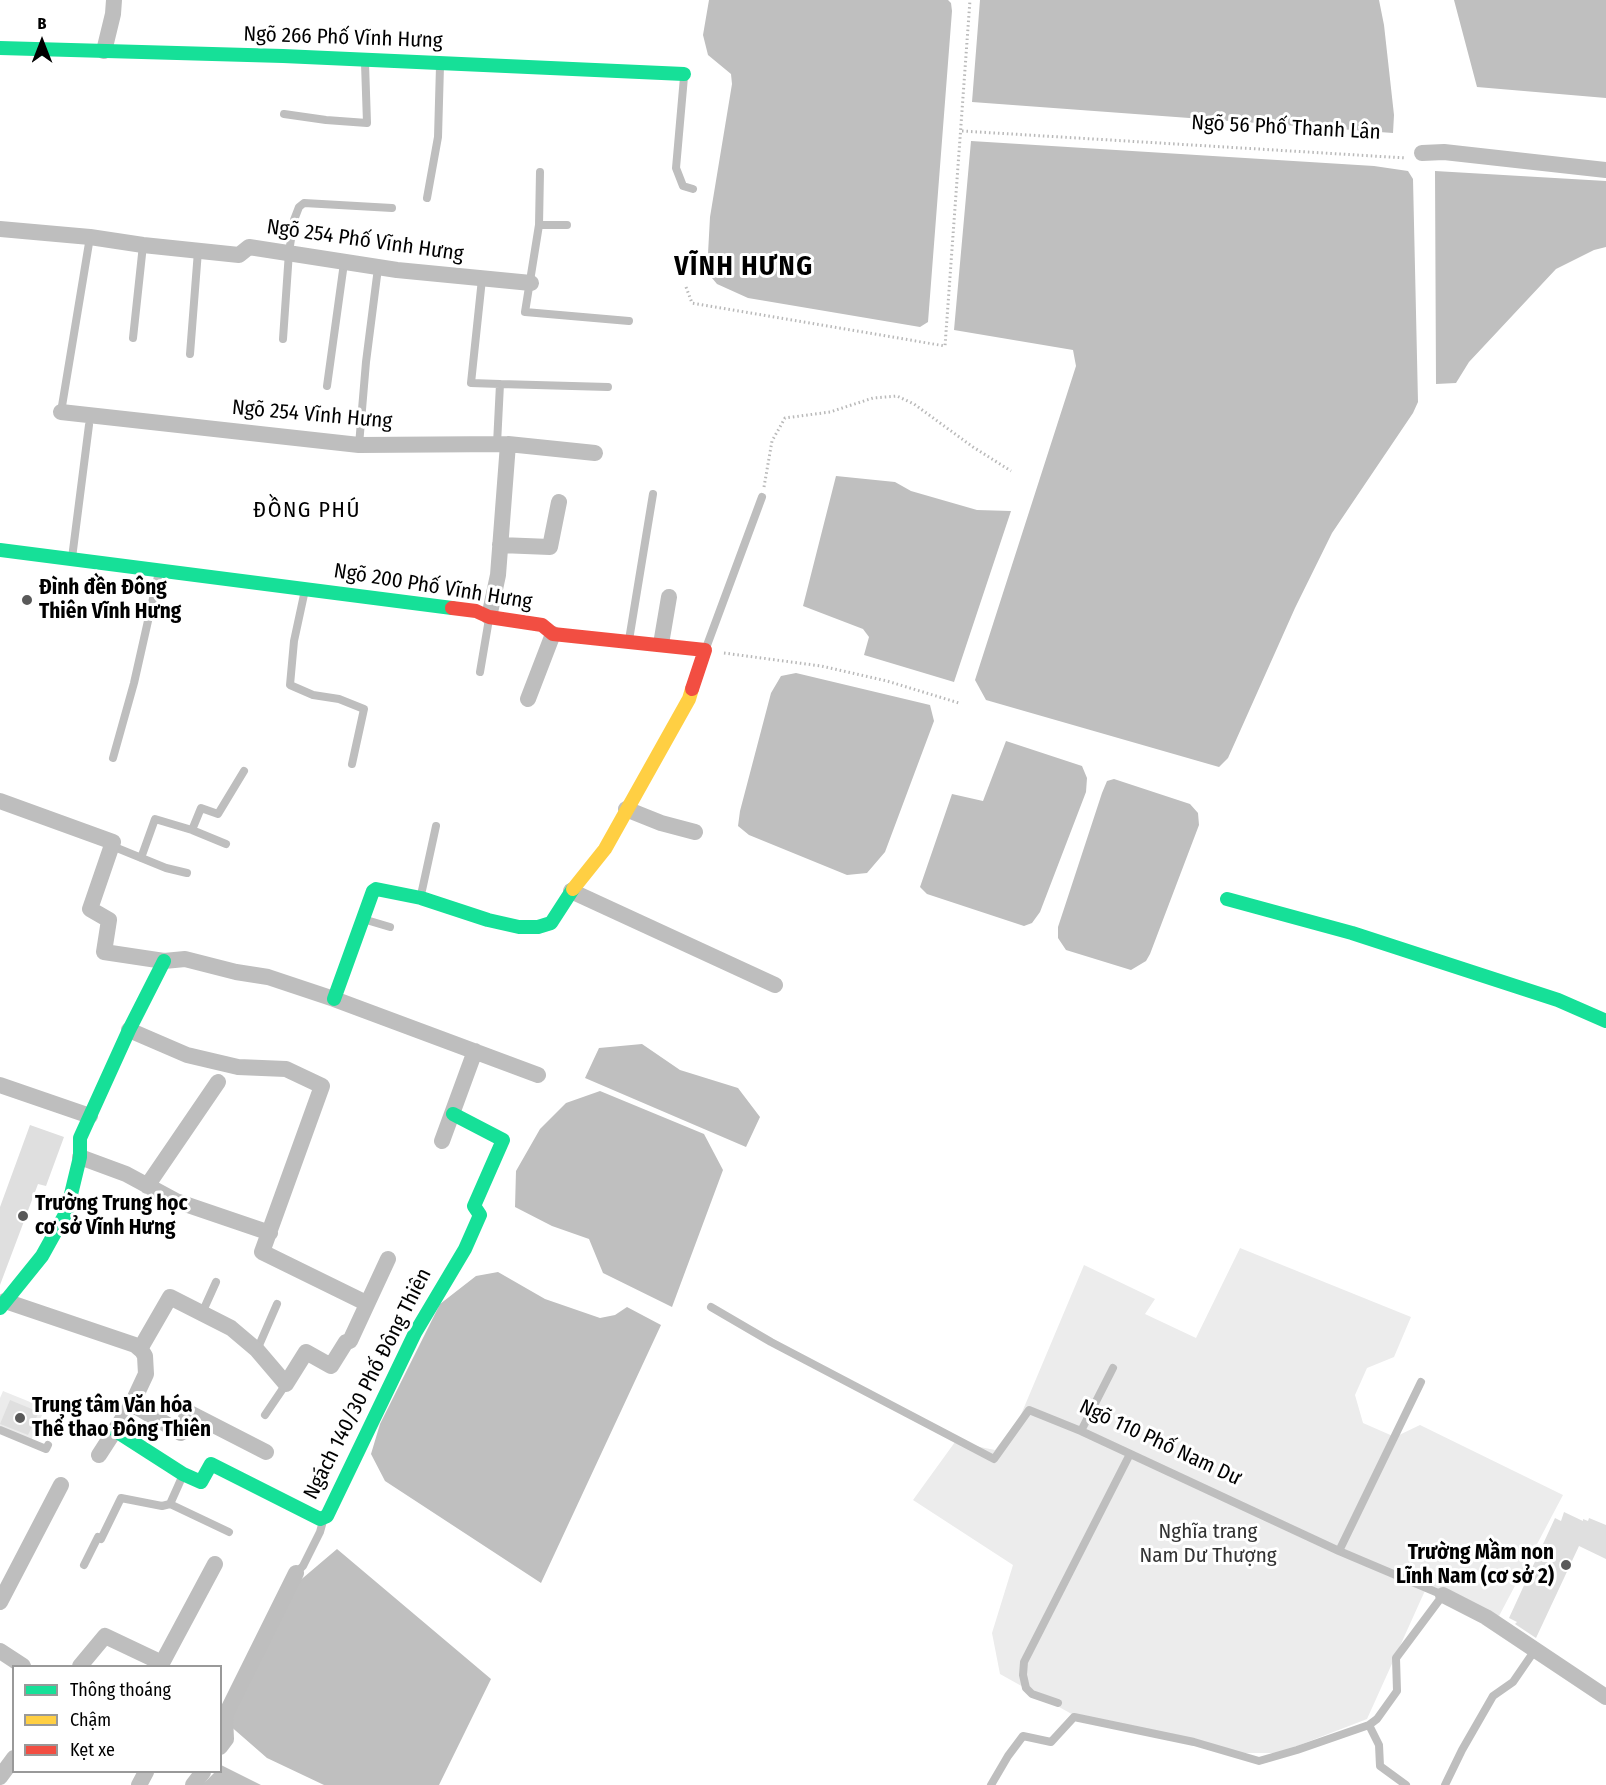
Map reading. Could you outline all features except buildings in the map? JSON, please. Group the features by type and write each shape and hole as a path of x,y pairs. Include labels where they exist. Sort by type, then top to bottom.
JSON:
{"street":[{"path":"104,51 114,0"},
{"name":"Ngõ 266 Phố Vĩnh Hưng","path":"0,48 365,59 518,68 684,74"},
{"path":"1422,153 1444,152 1606,170"},
{"name":"Ngõ 254 Phố Vĩnh Hưng","path":"0,228 239,255 249,247 378,268 531,283"},
{"name":"Ngõ 254 Vĩnh Hưng","path":"61,412 359,445 502,444 595,453"},
{"path":"489,617 498,575 502,444"},
{"path":"500,545 550,547 559,502"},
{"name":"Ngõ 200 Phố Vĩnh Hưng","path":"0,550 476,611 489,617 542,625 553,634 705,650"},
{"path":"661,644 669,597"},
{"path":"528,699 553,634"},
{"path":"333,999 373,891 376,889 421,898 488,920 528,928 551,922 571,891 605,849 689,699 705,650"},
{"path":"0,801 113,842 90,909 109,920 104,952 164,961 185,959 236,972 268,977 538,1075"},
{"path":"626,809 661,823 695,832"},
{"path":"571,891 775,985"},
{"path":"1227,899 1352,933 1558,1000 1606,1020"},
{"path":"99,1455 132,1404 146,1374 145,1356 140,1349 3,1305 42,1256 67,1211 80,1157 80,1138 129,1030 164,961"},
{"path":"129,1030 187,1055 238,1066 286,1069 322,1086 262,1252 366,1303"},
{"path":"442,1141 475,1052"},
{"path":"147,1186 218,1082"},
{"path":"0,1085 90,1116"},
{"name":"Ngách 140/30 Phố Đông Thiên","path":"183,1474 201,1482 211,1464 320,1519 327,1516 415,1333 465,1249 480,1215 474,1206 503,1140 453,1114"},
{"path":"80,1157 126,1174 176,1202 270,1233"},
{"path":"140,1349 170,1297 231,1328 257,1350 286,1384 306,1352 331,1366 346,1342 350,1341 388,1259"},
{"path":"132,1404 181,1433 188,1412 266,1452"},
{"path":"116,1431 183,1474"},
{"path":"0,1602 61,1485"},
{"path":"81,1665 105,1636 162,1663 215,1564"},
{"path":"222,1744 226,1739 225,1716 296,1573"},
{"name":"Ngõ 110 Phố Nam Dư","path":"1443,1594 1486,1617 1606,1697"},
{"path":"0,1651 21,1665"},
{"path":"0,1777 12,1761"},
{"path":"193,1785 202,1773"}],"lane":[{"path":"284,114 368,123 365,59"},
{"path":"427,198 438,137 440,63"},
{"path":"684,74 676,168 683,186 693,189"},
{"path":"540,172 539,225 525,312 629,321"},
{"path":"283,339 289,252 298,207 304,203 392,208"},
{"path":"539,225 567,225"},
{"path":"61,412 90,237"},
{"path":"133,338 143,245"},
{"path":"190,354 198,251"},
{"path":"327,386 344,263"},
{"path":"359,445 366,362 378,268"},
{"path":"482,279 471,383 608,387"},
{"path":"500,384 502,444"},
{"path":"72,558 89,425"},
{"path":"629,641 652,494"},
{"path":"705,650 762,497"},
{"path":"113,758 134,683 159,571"},
{"path":"306,590 294,641 290,685 364,709 352,764"},
{"path":"480,672 489,617"},
{"path":"192,830 201,808 218,814 244,771"},
{"path":"141,858 155,819 192,830 226,844"},
{"path":"421,898 436,826"},
{"path":"112,846 187,873"},
{"path":"363,919 390,927"},
{"path":"202,1313 216,1282"},
{"path":"257,1350 278,1304"},
{"name":"Ngõ 110 Phố Nam Dư","path":"711,1307 771,1342 994,1458 1029,1410 1081,1431 1340,1551 1443,1594"},
{"path":"1081,1431 1113,1368"},
{"path":"1340,1551 1421,1382"},
{"path":"265,1415 286,1384"},
{"path":"0,1430 46,1449 48,1444"},
{"path":"1058,1703 1032,1694 1026,1688 1023,1675 1024,1662 1130,1454"},
{"path":"170,1504 183,1474"},
{"path":"84,1565 98,1537 101,1539 121,1498 162,1506 170,1504 229,1532"},
{"path":"296,1573 303,1566 324,1519"},
{"path":"991,1785 1023,1736 1051,1742 1074,1718 1194,1742 1259,1761 1369,1725 1377,1719 1396,1691 1396,1658 1443,1594"},
{"path":"1445,1785 1493,1696 1513,1682 1534,1650"},
{"path":"1369,1725 1378,1745 1380,1766 1406,1785"}],"path":[{"path":"686,287 692,303 945,346 970,0"},
{"name":"Ngõ 56 Phố Thanh Lân","path":"962,131 1407,158 1422,153"},
{"path":"762,497 772,441 785,418 830,412 873,398 897,396 914,404 973,447 1011,471"},
{"path":"705,650 821,666 887,681 960,703"}],"green space":[{"name":"Nghĩa trang Nam Dư Thượng","path":"1240,1248 1411,1317 1394,1357 1367,1368 1355,1395 1363,1423 1395,1437 1420,1425 1563,1495 1499,1616 1428,1584 1367,1719 1279,1753 1233,1753 1077,1717 1000,1674 992,1633 1013,1565 913,1500 955,1442 995,1450 1020,1417 1084,1265 1155,1299 1145,1314 1196,1338"},
{"name":"Trung tâm Văn hóa Thể thao Đông Thiên","path":"3,1391 45,1408 31,1441 0,1428 0,1398"}],"shaded area":[{"path":"709,0 948,0 951,3 928,322 920,327 748,298 717,284 707,272 710,217 732,84 731,74 708,55 703,35"},
{"path":"980,0 1379,0 1394,115 1393,133 972,102"},
{"path":"1454,0 1606,0 1606,98 1477,87"},
{"path":"971,141 1374,166 1408,171 1413,179 1418,402 1413,413 1332,533 1295,608 1228,758 1219,767 986,700 975,680 1076,366 1073,350 954,330"},
{"path":"1435,171 1606,181 1606,247 1594,250 1556,269 1469,362 1456,383 1436,384"},
{"path":"836,476 895,482 911,491 977,510 1011,511 954,682 864,655 869,637 863,629 803,606"},
{"path":"796,673 930,705 934,721 885,852 867,873 847,875 749,835 738,826 771,693 781,676"},
{"path":"1006,741 1082,766 1087,778 1086,792 1040,912 1032,923 1024,926 927,894 920,887 952,794 983,801"},
{"path":"1114,779 1190,804 1198,813 1199,825 1150,954 1146,961 1131,970 1066,950 1058,938 1058,927 1102,793 1107,781"},
{"path":"642,1044 680,1070 738,1088 760,1117 746,1147 585,1078 599,1048"},
{"path":"600,1091 704,1134 723,1170 672,1307 603,1273 589,1239 552,1226 515,1207 516,1171 540,1129 566,1103"},
{"path":"498,1272 545,1299 600,1318 615,1315 627,1307 661,1325 541,1583 385,1481 371,1454 380,1424 440,1304 476,1276"},
{"path":"337,1549 491,1679 439,1785 324,1785 267,1758 228,1724 297,1583"},
{"path":"222,1766 261,1785 202,1785 214,1773 222,1773"}],"traffic: fast":[{"path":"0,48 283,56 684,74"},
{"path":"0,550 452,608"},
{"path":"334,999 373,891 376,889 421,898 488,920 519,927 538,927 551,923 573,889"},
{"path":"1227,899 1352,933 1558,1000 1606,1021"},
{"path":"0,1308 42,1256 67,1211 80,1157 80,1138 129,1030 164,961"},
{"path":"116,1431 183,1474 201,1482 211,1464 320,1519 327,1516 415,1333 465,1249 480,1215 474,1206 503,1140 453,1114"}],"traffic: slow":[{"path":"573,889 605,849 689,699 692,689"}],"traffic: jam":[{"path":"452,608 476,611 489,617 542,625 553,634 705,650 692,689"}],"place":[{"name":"Đình đền Đông Thiên Vĩnh Hưng","path":"27,600"},
{"name":"Trường Trung học cơ sở Vĩnh Hưng","path":"23,1216"},
{"name":"Trung tâm Văn hóa Thể thao Đông Thiên","path":"20,1418"},
{"name":"Trường Mầm non Lĩnh Nam (cơ sở 2)","path":"1566,1565"}],"district":[{"name":"VĨNH HƯNG","path":"744,267"},
{"name":"ĐỒNG PHÚ","path":"307,511"}]}
